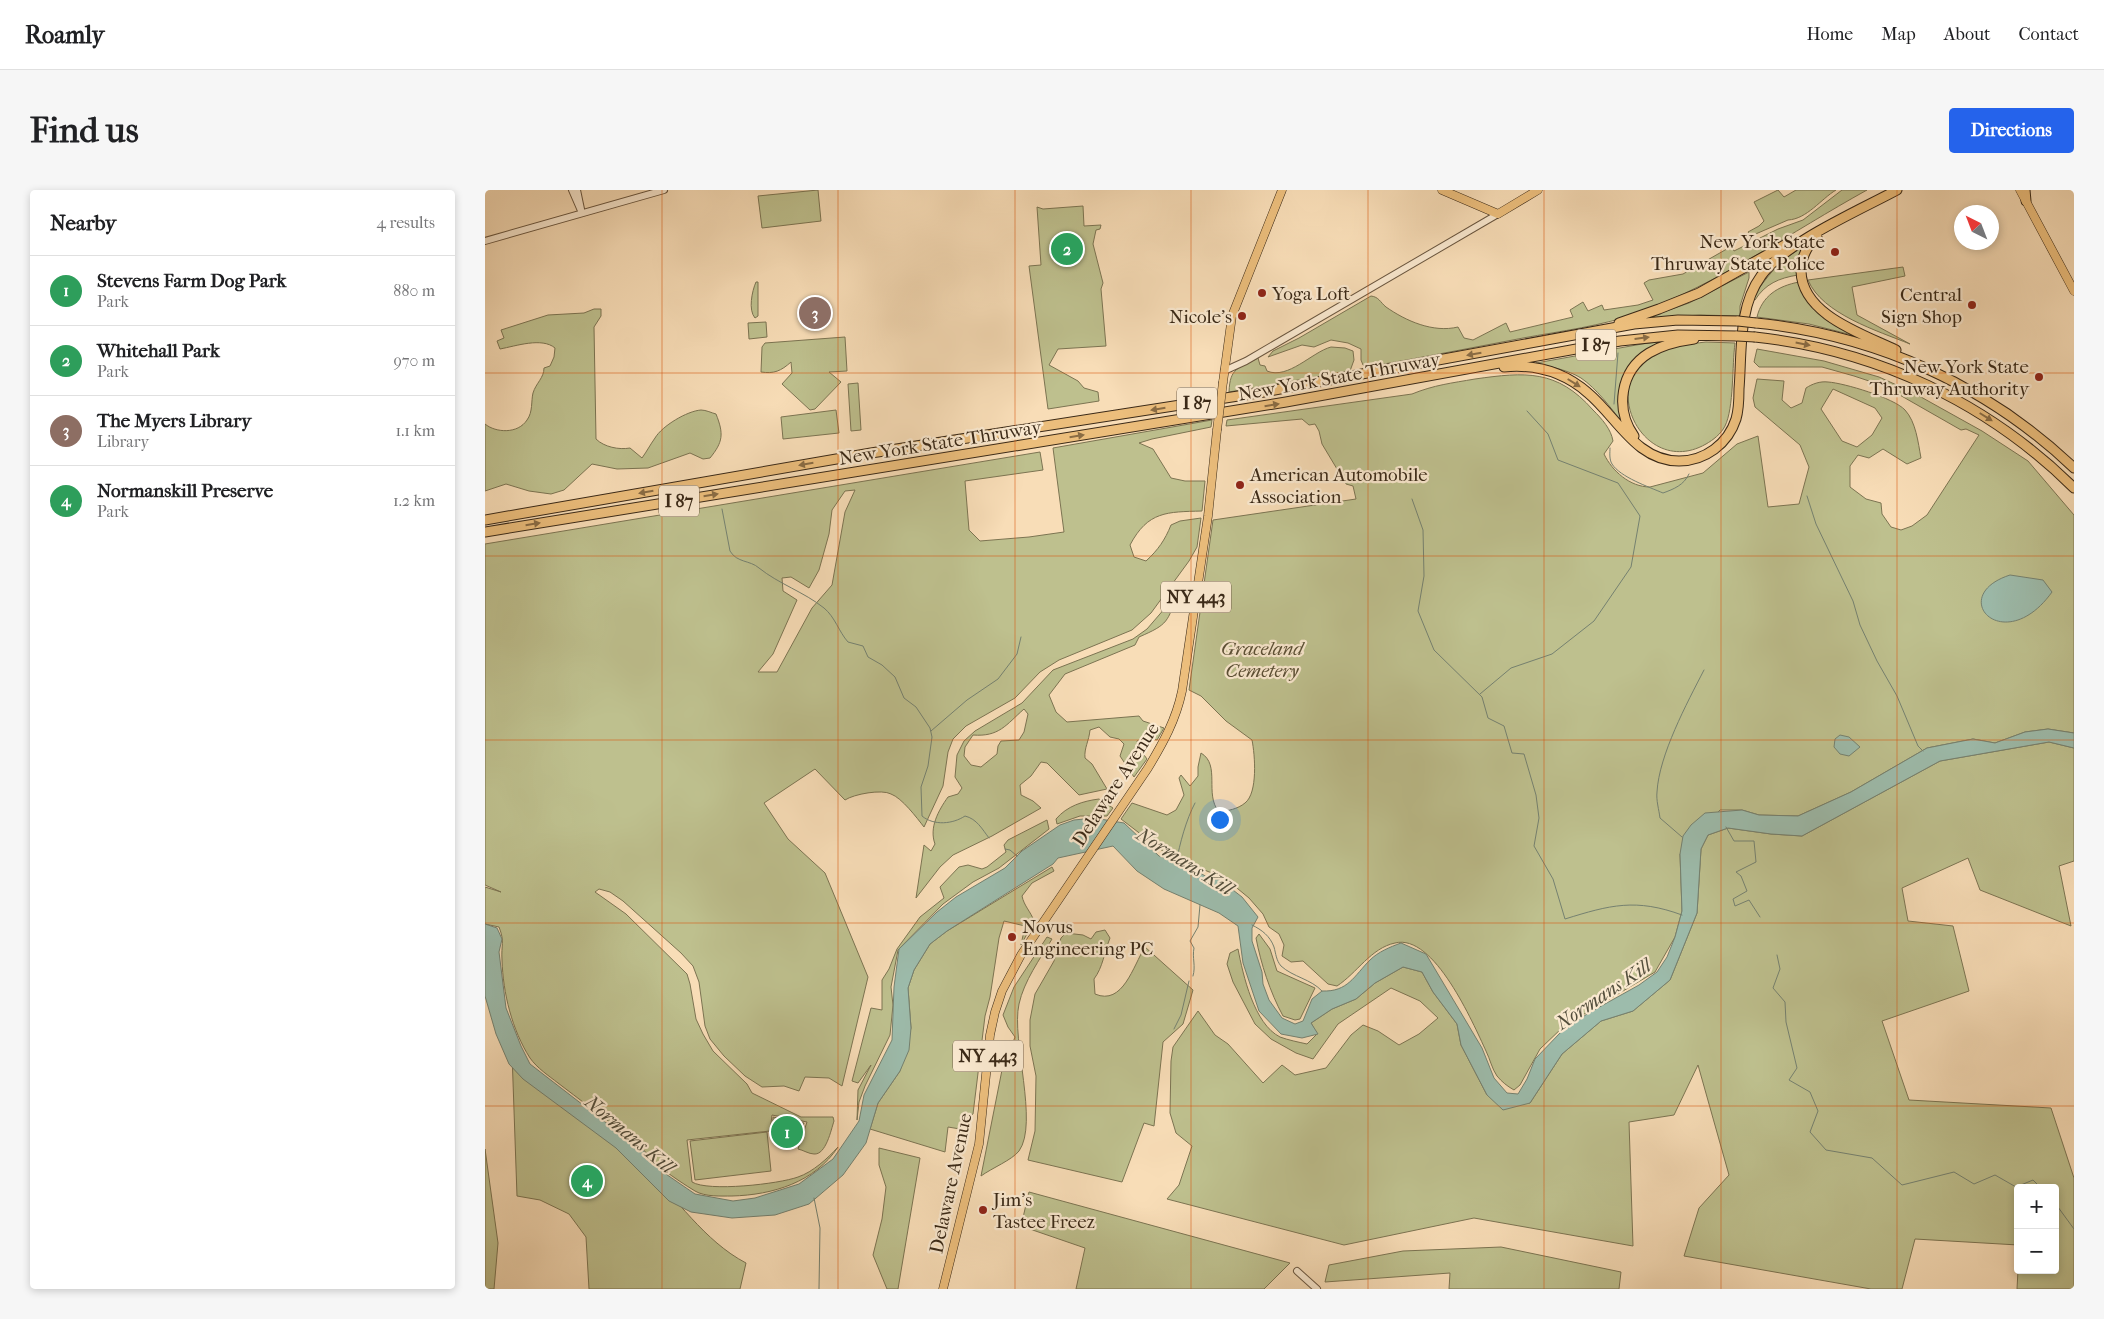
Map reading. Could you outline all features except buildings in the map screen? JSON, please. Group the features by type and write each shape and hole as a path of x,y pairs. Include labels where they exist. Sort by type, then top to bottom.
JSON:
{"highway":[{"path":"1522,346 1611,325 1671,305 1719,283 1885,190"},
{"path":"1456,371 1514,366 1551,372 1570,380 1588,392 1635,443 1649,454 1674,461 1699,457 1712,451 1722,442 1729,433 1736,418 1745,318 1748,301 1756,282 1777,257 1897,190"},
{"path":"1839,221 1809,245 1802,262 1802,278 1813,301 1830,317 1939,370 1942,375"},
{"path":"1737,336 1697,338 1672,343 1649,353 1635,365 1624,387 1623,411 1629,428 1643,445 1652,451 1667,456 1687,457 1709,448 1725,432 1733,412 1742,311 1748,287 1765,260 1790,242"},
{"name":"New York State Thruway","path":"485,520 871,453 1265,392 1649,323 1693,320 1739,321 1805,329 1851,340 1898,356 1942,375 2009,415 2043,440 2074,468"},
{"name":"New York State Thruway","path":"485,532 1276,404 1651,337 1693,334 1755,337 1801,344 1888,367 1932,386 1983,415 2042,458 2074,488"}],"main road":[{"name":"Delaware Avenue","path":"943,1289 979,1144 992,1022 1005,984 1030,942 1148,768 1169,732 1180,700 1208,516 1232,316 1282,190"},
{"path":"1442,190 1498,214 1538,190"},
{"path":"2023,194 2074,291"}],"street":[{"path":"572,190 582,213"},
{"path":"577,190 582,213"},
{"path":"485,241 664,190"},
{"path":"1224,371 1259,353 1498,214"},
{"path":"1297,1271 1317,1289"}],"green space":[{"path":"818,190 821,221 762,228 758,196"},
{"path":"1778,190 1784,197 1796,190 1836,190 1801,216 1751,236 1748,232 1764,221 1754,202"},
{"path":"1842,190 1867,190 1698,287 1624,318 1581,328 1367,367 1363,365 1361,360 1361,349 1348,343 1331,340 1314,347 1302,345 1268,357 1273,351 1371,296 1411,321 1430,327 1458,327 1464,338 1473,340 1506,323 1510,332 1573,317 1570,310 1583,302 1588,311 1602,305 1604,310 1638,305 1653,300 1644,283 1649,280 1683,274 1732,246 1734,251 1778,229 1803,220"},
{"path":"1083,206 1084,226 1101,225 1100,229 1096,230 1093,244 1103,283 1101,289 1106,346 1058,349 1049,365 1078,381 1084,388 1098,392 1099,401 1048,409 1029,266 1041,265 1037,207 1043,209"},
{"path":"1805,246 1798,275 1773,283 1763,290 1755,300 1752,299 1781,262"},
{"path":"1903,267 1905,276 1852,287 1857,315 1910,344 1867,327 1838,312 1825,303 1815,292 1808,280"},
{"path":"1749,272 1749,278 1740,306 1740,316 1700,315 1643,319 1689,303"},
{"path":"756,282 758,282 758,316 755,318 751,305"},
{"path":"1799,282 1803,292 1853,332 1852,335 1809,324 1757,317 1763,303 1772,293 1784,286"},
{"path":"594,309 601,309 601,316 594,327 596,439 612,447 630,448 642,458 658,433 669,424 682,416 701,410 716,414 721,432 718,447 710,458 703,459 690,453 648,468 617,469 592,464 564,490 551,494 529,491 506,484 485,491 485,424 495,429 507,431 523,425 530,414 534,389 543,375 544,368 550,366 555,348 543,343 536,343 500,349 497,341 504,338 501,330 548,315 584,313"},
{"path":"766,322 767,337 749,339 748,323"},
{"path":"845,337 847,371 829,372 841,382 815,409 810,410 782,384 792,373 791,362 777,371 770,373 761,372 762,347 765,343"},
{"path":"1673,340 1637,364 1623,380 1619,404 1622,422 1587,382 1576,375 1536,363 1642,344"},
{"path":"1706,342 1735,343 1730,409 1725,426 1717,436 1706,444 1684,451 1664,449 1647,439 1635,423 1629,405 1629,386 1637,368 1654,354 1673,347"},
{"path":"1331,347 1345,348 1353,351 1354,360 1350,371 1229,392 1233,373 1240,367 1258,358 1260,365 1265,366 1267,371 1283,372"},
{"name":"Graceland Cemetery","path":"1757,349 1824,361 1879,377 1912,392 1982,431 2028,461 2074,515 2074,733 2048,729 2025,732 1995,743 1973,739 1927,748 1851,792 1798,816 1759,815 1742,810 1720,810 1680,854 1682,911 1675,937 1655,972 1564,1026 1540,1049 1520,1085 1514,1090 1497,1076 1462,1002 1438,965 1424,952 1410,944 1395,943 1386,946 1371,955 1337,986 1328,984 1303,961 1291,962 1282,956 1284,945 1279,934 1269,927 1263,914 1249,898 1232,884 1219,876 1168,855 1121,819 1132,803 1167,815 1176,810 1184,795 1179,778 1181,775 1190,786 1198,776 1201,753 1207,758 1210,765 1213,797 1219,812 1242,805 1249,798 1252,791 1255,764 1252,740 1226,721 1201,696 1189,690 1213,520 1356,499 1353,486 1346,484 1322,444 1315,424 1309,425 1302,419 1226,426 1227,420 1412,394 1436,386 1475,379 1509,375 1539,376 1553,380 1566,387 1580,397 1596,413 1608,428 1613,441 1604,454 1607,460 1617,472 1635,484 1650,487 1703,473 1737,444 1758,436 1768,507 1799,504 1809,467 1800,445 1755,407 1753,398 1757,379 1784,381 1782,400 1791,408 1802,403 1806,388 1816,383 1835,383 1856,388 1891,401 1905,410 1912,420 1921,458 1907,464 1883,449 1869,458 1858,455 1850,466 1850,487 1866,499 1881,503 1882,514 1891,527 1901,530 1912,526 1927,515 1979,435 1966,429 1961,430 1884,386 1854,376 1822,367 1759,367 1754,362","holes":["1833,389 1875,408 1882,418 1872,435 1857,447 1842,441 1821,409"]},
{"path":"858,383 861,430 851,431 848,384"},
{"path":"836,410 839,433 783,439 781,417"},
{"path":"1212,420 1211,427 1139,443 1153,449 1171,478 1185,481 1205,481 1202,511 1169,513 1151,520 1144,525 1130,545 1134,557 1146,561 1161,544 1171,525 1180,521 1201,518 1197,547 1151,613 1132,630 1059,660 1040,672 1015,698 966,726 953,739 948,752 943,786 924,827 895,796 875,792 845,800 815,769 764,803 788,839 825,873 868,977 842,1086 829,1078 805,1077 799,1091 784,1086 762,1087 745,1076 724,1056 710,1039 705,1026 699,982 693,966 623,901 610,892 599,889 595,892 626,914 687,974 696,1019 703,1034 713,1051 747,1084 752,1093 801,1117 833,1117 834,1121 830,1136 825,1146 822,1151 814,1154 798,1149 807,1122 772,1115 770,1131 687,1140 692,1182 700,1185 728,1187 789,1180 804,1175 825,1160 838,1147 829,1159 805,1178 777,1189 763,1193 732,1196 713,1196 699,1193 664,1170 628,1135 540,1068 530,1058 513,1023 504,985 501,932 499,927 485,924 485,887 501,892 485,885 485,544 1040,452 1043,470 965,481 969,530 980,541 1064,532 1053,448","holes":["855,490 845,512 832,585 812,608 777,672 758,672 773,654 797,600 783,591 782,578 791,577 809,588 819,570 829,534 832,510 845,491"]},
{"path":"1178,593 1169,616 1162,625 1139,637 1135,645 1065,674 1049,695 1056,712 1067,722 1139,716 1143,721 1164,728 1157,740 1145,738 1137,741 1139,748 1147,759 1134,777 1120,756 1124,744 1119,739 1110,737 1099,727 1090,730 1085,758 1092,764 1107,789 1079,795 1047,763 1041,762 1031,776 1020,785 1021,795 1033,801 1041,808 992,836 953,855 940,867 916,898 924,845 931,851 935,844 933,832 938,814 948,797 958,794 962,788 955,777 957,755 964,741 975,731 1022,703 1053,670 1133,639 1147,629","holes":["1024,709 1028,714 1024,732 1019,740 1001,741 997,754 981,767 971,765 964,756 965,747 973,735 996,732 1007,725"]},
{"path":"2049,742 2074,748 2074,861 2059,866 2071,926 1980,890 1968,858 1902,888 1908,921 1953,926 1969,991 1882,1021 1909,1100 2051,1108 2074,1178 2074,1289 2017,1289 2018,1274 2059,1274 2059,1184 2014,1184 2014,1245 1915,1239 1902,1289 1871,1289 1684,1256 1699,1208 1729,1175 1698,1065 1674,1115 1629,1122 1633,1246 1474,1218 1344,1245 1167,1199 1179,1185 1192,1146 1176,1133 1170,1113 1173,1047 1198,1011 1215,1035 1228,1044 1263,1083 1282,1065 1295,1075 1326,1068 1351,1035 1363,1025 1378,1031 1399,1045 1419,1034 1438,1018 1420,1001 1391,988 1338,1024 1313,1059 1296,1053 1271,1039 1255,1024 1233,982 1227,964 1230,953 1238,949 1251,998 1263,1021 1271,1031 1280,1037 1307,1044 1317,1034 1311,1023 1332,1009 1356,999 1375,983 1403,967 1422,972 1433,992 1457,1024 1461,1045 1487,1095 1530,1103 1562,1054 1601,1021 1633,1011 1670,980 1697,913 1701,849 1708,835 1728,828 1802,836 1940,761"},
{"path":"1099,799 1113,808 1107,816 1080,816 1057,824 1056,819 1070,807"},
{"path":"1047,820 1049,829 999,868 973,882 943,904 898,950 891,987 893,1005 890,1035 865,1086 859,1102 857,1120 858,1090 871,1065 858,1083 852,1081 871,1008 882,1010 882,980 889,969 897,949 920,917 944,898 940,887 959,867 968,865 982,869 987,867 1006,852 1004,845 1008,840"},
{"path":"1052,867 1054,871 1032,883 1022,896 1034,921 1021,945 1025,926 1004,921 999,938 990,997 985,1016 973,1114 960,1124 960,1129 948,1127 945,1152 870,1129 878,1103 900,1071 911,1028 908,988 914,970 930,944 947,931"},
{"path":"1105,930 1110,938 1094,979 1095,994 1105,996 1113,994 1120,989 1126,982 1145,947 1193,990 1183,1024 1163,1042 1154,1126 1144,1123 1122,1182 1028,1160 1035,1131 1036,1076 1030,1046 1030,1020 1035,994 1054,961 1061,938 1066,933 1083,935 1091,939 1096,932"},
{"path":"1259,934 1270,949 1277,971 1315,988 1300,1019 1295,1020 1283,1016 1278,1007 1261,958 1256,938"},
{"path":"1047,937 1052,939 1028,979 1019,1004 1018,1038 1026,1102 1024,1138 1016,1154 981,1176 1002,1070 1015,1037 1003,1015 1014,987"},
{"path":"512,1053 579,1108 627,1151 717,1243 746,1263 740,1289 589,1289 586,1237 569,1214 540,1200 517,1196"},
{"path":"773,1117 804,1123 796,1147 772,1141"},
{"path":"767,1132 771,1171 695,1180 690,1141"},
{"path":"879,1148 920,1158 898,1289 887,1289 873,1255 882,1219 886,1187 879,1165"},
{"path":"485,1149 498,1243 494,1289 485,1289"},
{"path":"1029,1192 1290,1263 1264,1289 1076,1289 1085,1248 1021,1226"},
{"path":"1501,1247 1621,1272 1619,1289 1449,1289 1450,1273 1325,1282 1329,1265 1403,1251"}],"shaded area":[{"path":"2010,575 2043,580 2052,592 2034,611 2016,621 2000,622 1989,616 1982,607 1982,596 1991,585"},
{"path":"2048,729 2074,733 2074,748 2049,742 1940,761 1802,836 1728,828 1708,835 1701,849 1697,913 1670,980 1633,1011 1601,1021 1562,1054 1530,1103 1503,1110 1487,1095 1461,1045 1457,1024 1433,992 1422,972 1403,967 1375,983 1356,999 1332,1009 1311,1023 1318,1034 1302,1038 1281,1034 1259,1011 1243,963 1238,926 1219,913 1164,889 1137,871 1113,846 1058,858 1053,864 947,931 930,944 914,970 908,988 911,1028 909,1050 900,1071 878,1103 866,1143 843,1175 809,1204 775,1215 732,1218 691,1212 669,1201 616,1148 523,1079 509,1064 496,1034 485,996 485,924 497,928 502,939 499,952 506,1008 530,1064 605,1122 635,1141 660,1170 695,1194 733,1201 755,1198 799,1184 833,1159 859,1121 864,1095 892,1040 894,987 899,949 937,912 956,897 1005,868 1022,851 1060,825 1074,820 1094,818 1124,823 1159,856 1195,870 1207,877 1220,880 1242,897 1258,917 1252,928 1252,941 1269,1000 1282,1018 1295,1024 1303,1021 1312,999 1322,991 1338,989 1350,982 1373,957 1384,950 1401,943 1426,954 1482,1048 1494,1078 1507,1093 1518,1094 1527,1079 1535,1059 1560,1033 1587,1014 1639,985 1657,972 1667,957 1682,911 1680,854 1683,836 1691,825 1705,813 1742,810 1759,815 1798,816 1851,792 1927,748 1973,739 1995,743 2025,732"},
{"path":"1840,735 1849,737 1860,747 1849,756 1840,754 1834,747 1835,739"}],"waterway":[{"path":"1614,404 1618,353"},
{"path":"1480,694 1511,668 1552,654 1594,621 1631,567 1640,516 1618,483 1558,460 1548,434 1527,411"},
{"path":"1610,448 1610,460 1616,469 1635,481 1663,493 1681,484 1689,474"},
{"path":"1807,496 1816,524 1853,601 1860,625 1877,661 1897,696 1918,746 1923,751"},
{"path":"1412,499 1423,530 1424,576 1418,611 1434,650 1482,697 1488,718 1504,726 1512,753 1524,754 1536,795 1539,818 1534,846 1553,879 1565,919 1623,905 1651,906 1682,915"},
{"path":"722,509 730,551 733,555 740,560 755,565 824,608 848,642 863,646 868,657 882,665 895,677 904,698 916,707 930,728 932,737 928,766 921,787 922,816 938,823 955,821 965,816 969,817 976,822 989,838"},
{"path":"931,731 967,700 998,679 1017,654 1021,637"},
{"path":"1682,837 1660,818 1657,802 1659,777 1668,746 1704,670"},
{"name":"Normans Kill","path":"1176,863 1184,832 1195,803"},
{"path":"1726,827 1734,841 1754,841 1756,862 1736,872 1741,876 1747,891 1733,899 1735,906 1749,900 1760,917"},
{"path":"1005,849 1010,850 1017,856"},
{"path":"1193,976 1194,948 1190,941 1198,927 1200,905"},
{"path":"1252,925 1268,937 1281,966 1322,991"},
{"path":"1777,955 1780,969 1773,988 1785,1002 1786,1022 1797,1068 1789,1080 1810,1092 1818,1111 1810,1132 1826,1150 1872,1158 1902,1185 1954,1172 1974,1184 1995,1175 2014,1186"},
{"path":"1174,1029 1181,1015 1189,981"},
{"path":"2023,1184 2033,1180 2037,1184"},
{"path":"814,1198 820,1228 819,1289"},
{"path":"2059,1208 2074,1229"}],"place":[{"name":"Whitehall Park","path":"1067,249"},
{"name":"New York State Thruway State Police","path":"1835,252"},
{"name":"Yoga Loft","path":"1262,293"},
{"name":"Central Sign Shop","path":"1972,305"},
{"name":"The Myers Library","path":"815,313"},
{"name":"Nicole's","path":"1242,316"},
{"name":"New York State Thruway Authority","path":"2039,377"},
{"name":"American Automobile Association","path":"1240,485"},
{"name":"Novus Engineering PC","path":"1012,937"},
{"name":"Stevens Farm Dog Park","path":"787,1132"},
{"name":"Normanskill Preserve","path":"587,1181"},
{"name":"Jim's Tastee Freez","path":"983,1210"}]}
